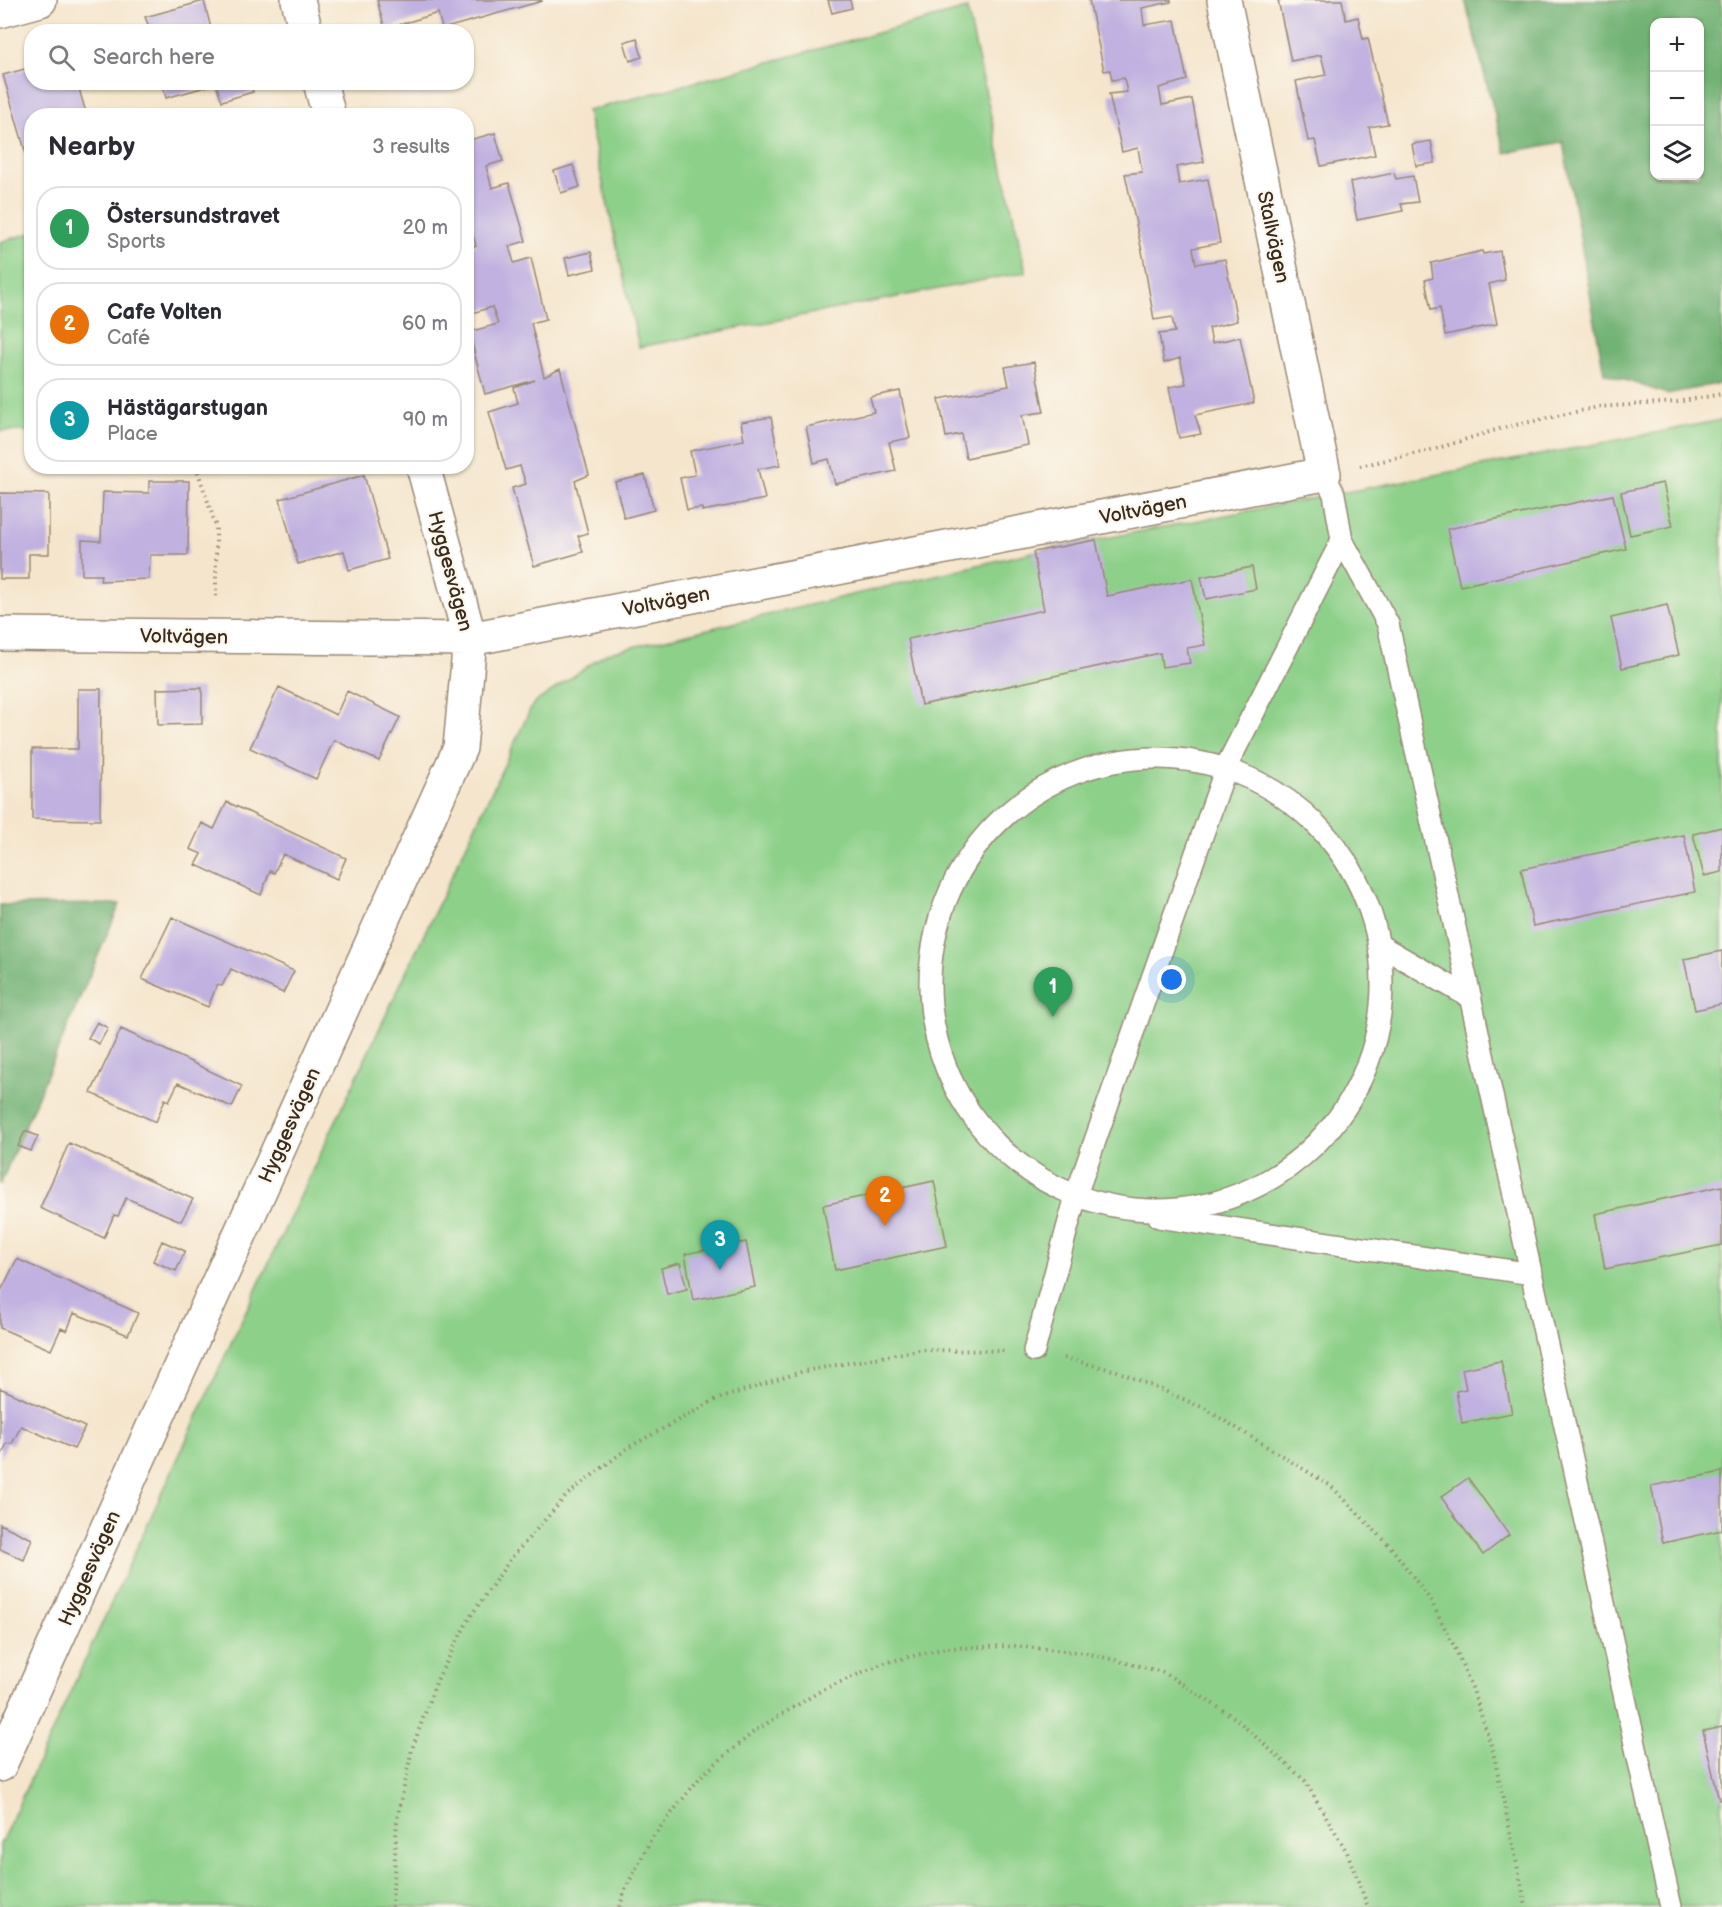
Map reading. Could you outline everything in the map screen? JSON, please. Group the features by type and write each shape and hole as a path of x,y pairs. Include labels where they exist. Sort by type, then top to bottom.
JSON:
{"street":[{"path":"0,11 40,0"},
{"path":"298,0 304,24"},
{"name":"Stallvägen","path":"1224,0 1324,474"},
{"path":"322,90 327,108"},
{"name":"Hyggesvägen","path":"0,1766 460,748 470,639 425,474"},
{"name":"Voltvägen","path":"0,634 470,639 1324,474"}],"lane":[{"path":"1324,474 1334,494 1342,540 1388,624 1671,1907"},
{"path":"1034,1351 1077,1192 1227,765 1342,540"},
{"path":"1150,1216 1235,1194 1304,1160 1354,1100 1381,1025 1381,946 1357,875 1310,816 1227,765 1176,758 1103,763 1035,791 980,839 943,902 928,973 935,1046 966,1112 1016,1166 1077,1192 1150,1216 1532,1274"},
{"path":"1381,946 1471,998"}],"path":[{"path":"1324,474 1435,449 1502,428 1598,407 1677,402 1722,394"},
{"path":"199,474 216,526 216,637"},
{"path":"392,1907 397,1820 412,1749 436,1680 470,1617 512,1557 567,1495 629,1447 715,1400 804,1371 919,1350 1034,1351 1117,1371 1204,1408 1331,1486 1390,1546 1431,1601 1456,1650 1473,1690 1493,1751 1526,1907"},
{"path":"620,1907 624,1892 651,1839 701,1776 756,1730 822,1690 884,1662 946,1648 1015,1646 1086,1653 1163,1672 1235,1718 1305,1782 1347,1852 1368,1907"}],"green space":[{"path":"1465,0 1720,0 1722,9 1722,383 1667,394 1604,373 1563,142 1505,153"},
{"path":"967,9 1026,272 639,347 587,111"},
{"path":"24,235 24,431 0,431 0,242"},
{"path":"1722,420 1722,1907 0,1907 0,1845 237,1330 533,704 607,653 1033,552"},
{"path":"120,904 0,1185 0,905"}],"building":[{"path":"377,0 542,1 460,24 441,24 438,13 402,24 384,24"},
{"path":"828,0 850,0 852,8 832,13"},
{"path":"1089,0 1171,0 1171,2 1142,8 1144,25 1175,20 1187,80 1159,88 1162,105 1192,99 1204,162 1176,167 1179,184 1208,179 1220,243 1193,248 1196,264 1225,259 1237,321 1209,328 1212,343 1240,337 1254,403 1195,415 1201,434 1179,438 1169,387 1186,384 1180,358 1164,363 1159,334 1175,332 1172,317 1154,320 1125,174 1142,172 1138,148 1122,152 1109,94 1127,92 1124,78 1112,80 1110,70 1104,71"},
{"path":"1278,0 1342,0 1346,20 1358,17 1363,39 1368,38 1388,124 1369,127 1375,155 1321,166 1315,140 1308,141 1296,81 1326,75 1321,55 1291,61"},
{"path":"204,1 210,24 148,24 145,17"},
{"path":"637,38 642,57 630,61 624,42"},
{"path":"24,69 24,90 79,90 85,108 24,108 24,147 3,75"},
{"path":"164,90 195,90 166,98"},
{"path":"218,90 252,90 253,92 222,101"},
{"path":"495,133 503,161 486,166 492,188 509,183 526,241 509,246 514,263 531,258 546,319 531,323 544,377 560,369 589,475 575,481 588,533 578,536 583,552 534,566 512,488 526,484 520,466 506,470 489,412 518,403 514,388 535,380 485,394 474,351 474,331 498,324 492,307 474,313 474,247 476,246 474,239 474,139"},
{"path":"1431,141 1435,163 1416,166 1412,144"},
{"path":"573,165 580,187 561,193 554,171"},
{"path":"1394,173 1396,179 1413,176 1418,202 1401,204 1403,211 1357,220 1350,182"},
{"path":"1482,251 1483,254 1500,251 1505,280 1489,284 1497,324 1445,335 1440,308 1431,310 1425,280 1433,278 1431,263"},
{"path":"591,252 595,269 569,275 565,258"},
{"path":"1034,362 1044,412 1022,415 1028,445 966,458 961,434 946,437 939,399 1009,386 1005,367"},
{"path":"900,391 910,438 889,442 896,471 835,484 829,459 814,463 806,427 874,412 870,397"},
{"path":"771,417 780,465 758,469 765,499 702,511 702,508 687,510 680,478 695,475 690,451 744,440 741,422"},
{"path":"364,475 388,559 349,570 344,551 298,564 280,499"},
{"path":"645,475 654,510 624,518 615,482"},
{"path":"149,481 189,481 188,555 150,555 149,579 100,581 101,575 82,575 82,540 101,541 103,492 149,493"},
{"path":"1663,483 1673,526 1630,535 1621,492"},
{"path":"0,493 49,494 49,554 29,554 29,579 0,579"},
{"path":"1613,495 1626,549 1460,586 1447,529"},
{"path":"1096,540 1107,596 1192,579 1205,645 1187,648 1190,663 1162,667 1160,653 921,705 908,639 1044,610 1033,552"},
{"path":"1252,567 1256,589 1206,599 1201,577"},
{"path":"1667,605 1679,655 1622,668 1611,618"},
{"path":"279,687 336,715 347,691 400,717 379,761 334,740 316,779 250,748"},
{"path":"202,688 202,724 158,725 157,689"},
{"path":"78,689 101,689 100,820 32,819 32,749 78,749"},
{"path":"227,802 346,858 337,879 283,854 274,873 270,871 261,895 196,865 202,854 190,849 202,823 214,829"},
{"path":"1722,827 1722,872 1704,876 1693,834"},
{"path":"1684,835 1695,892 1533,926 1521,869"},
{"path":"172,917 294,971 283,993 231,969 222,986 217,985 208,1007 142,979"},
{"path":"1722,951 1722,1004 1695,1010 1684,959"},
{"path":"97,1022 108,1028 99,1044 88,1038"},
{"path":"121,1029 242,1086 232,1107 178,1083 169,1101 165,1099 156,1122 91,1093"},
{"path":"25,1131 38,1136 31,1151 18,1146"},
{"path":"69,1143 193,1199 181,1221 126,1198 118,1216 114,1215 104,1238 40,1208"},
{"path":"934,1181 947,1246 835,1270 823,1205"},
{"path":"1722,1186 1722,1245 1605,1269 1595,1214"},
{"path":"162,1241 185,1251 176,1271 153,1261"},
{"path":"746,1242 755,1287 693,1300 685,1254"},
{"path":"17,1259 138,1313 128,1335 74,1313 67,1331 61,1328 51,1350 0,1328 0,1293"},
{"path":"680,1263 687,1289 667,1294 661,1268"},
{"path":"1501,1361 1512,1413 1462,1423 1456,1391 1466,1389 1462,1369"},
{"path":"0,1388 85,1427 74,1449 21,1426 12,1444 7,1443 0,1459"},
{"path":"1722,1472 1722,1530 1663,1543 1651,1486"},
{"path":"1468,1478 1509,1535 1483,1555 1441,1497"},
{"path":"0,1524 32,1539 24,1560 0,1549"},
{"path":"1722,1727 1722,1799 1719,1800 1703,1731"}],"place":[{"name":"Östersundstravet","path":"1053,1017"},
{"name":"Cafe Volten","path":"885,1226"},
{"name":"Hästägarstugan","path":"720,1270"}]}
